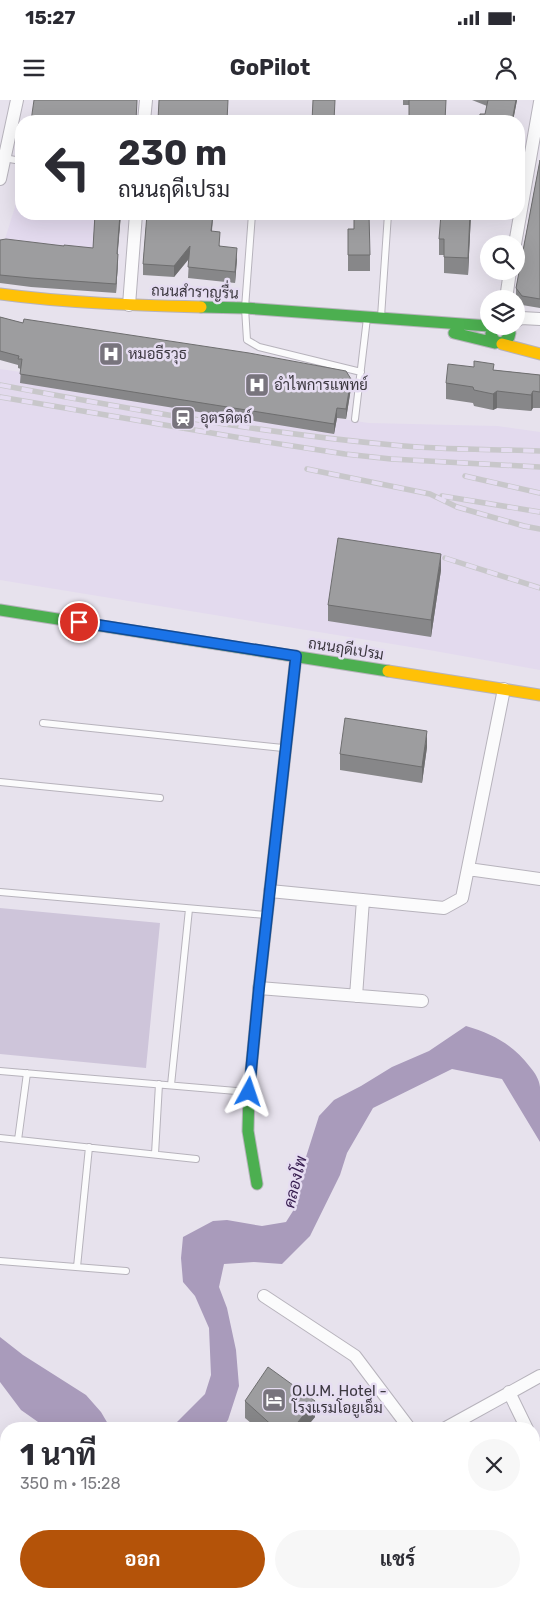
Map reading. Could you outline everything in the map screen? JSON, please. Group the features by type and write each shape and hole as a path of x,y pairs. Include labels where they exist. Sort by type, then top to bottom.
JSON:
{"street":[{"path":"0,179 2,158 17,100"},
{"path":"145,115 146,100"},
{"path":"525,187 540,102"},
{"path":"129,305 136,220"},
{"path":"517,235 519,220"},
{"name":"ถนนสำราญรื่น","path":"0,294 129,305 245,308 480,325"},
{"name":"ถนนสำราญรื่น","path":"385,318 540,354"},
{"path":"525,318 540,319"},
{"path":"491,335 499,343 506,343 510,335"},
{"name":"ถนนฤดีเปรม","path":"0,610 540,695"},
{"path":"258,1184 248,1131 249,1092 296,656"},
{"path":"270,891 444,908 462,898 504,689"},
{"path":"468,869 540,879"},
{"path":"356,996 363,900"},
{"path":"259,988 422,1001"},
{"path":"264,1296 355,1356 405,1422"},
{"path":"456,1422 540,1376"},
{"path":"509,1392 524,1422"}],"lane":[{"path":"2,158 15,160"},
{"path":"252,220 245,308 247,340 259,347 361,372"},
{"path":"385,318 388,220"},
{"path":"355,419 367,317"},
{"path":"43,723 286,748"},
{"path":"0,782 160,798"},
{"path":"0,892 267,916"},
{"path":"171,1085 189,909"},
{"path":"0,1070 249,1092"},
{"path":"18,1140 27,1073"},
{"path":"155,1154 159,1084"},
{"path":"0,1138 196,1159"},
{"path":"76,1267 89,1147"},
{"path":"0,1260 126,1271"}],"shaded area":[{"path":"15,207 15,220 95,220 93,256 4,242"},
{"path":"0,369 369,423 497,426 540,432 540,670 0,580"},
{"path":"0,908 160,923 146,1068 0,1054"},
{"path":"466,1026 493,1036 509,1046 523,1059 539,1081 540,1142 502,1079 452,1069 373,1108 347,1153 340,1175 310,1236 282,1264 254,1262 224,1264 219,1287 227,1308 236,1350 239,1386 226,1422 177,1422 205,1394 211,1375 209,1328 195,1296 183,1282 181,1258 183,1237 213,1221 227,1220 262,1226 286,1222 293,1211 298,1182 319,1116 334,1100 392,1067 429,1051"},
{"path":"0,1337 23,1355 86,1395 107,1422 38,1422 21,1410 0,1382"}],"building":[{"path":"34,100 137,100 136,115 32,115"},
{"path":"159,100 228,100 227,115 158,115"},
{"path":"313,100 335,100 334,115 312,115"},
{"path":"409,100 446,100 445,115 409,115"},
{"path":"488,100 516,100 513,115 480,115 485,114"},
{"path":"540,160 540,299 525,296 525,290 518,290 516,288 518,280 525,280 525,240"},
{"path":"95,220 120,220 116,284 0,275 0,240 6,239 93,248"},
{"path":"147,220 212,220 211,231 220,232 219,246 237,248 235,272 188,267 190,246 174,266 143,264"},
{"path":"354,220 369,220 370,255 348,255 348,229 354,229"},
{"path":"441,220 470,220 468,258 444,257 444,239 439,239"},
{"path":"0,317 23,323 24,319 249,353 346,371 351,379 346,409 337,408 334,424 20,374 22,359 18,359 19,356 0,351"},
{"path":"474,361 494,364 493,370 540,375 540,392 533,391 531,395 497,391 493,394 474,390 473,387 446,383 448,364 474,367"},
{"path":"338,538 441,554 431,620 328,605"},
{"path":"345,718 427,731 422,767 340,754"},
{"path":"268,1367 315,1401 298,1422 268,1422 245,1401"}],"railway":[{"path":"0,385 294,434 411,447 540,451"},
{"path":"0,397 345,454 391,459 540,467"},
{"path":"307,469 430,494 457,507 540,529"},
{"path":"465,476 540,493"},
{"path":"442,496 540,512"},
{"path":"445,558 540,588"}],"traffic: fast":[{"path":"201,307 245,308 480,325"},
{"path":"454,333 495,343"},
{"path":"492,335 499,343 504,342 510,335"},
{"path":"0,610 388,671"},
{"path":"257,1184 248,1131 249,1092 296,656"}],"traffic: slow":[{"path":"0,294 75,302 201,307"},
{"path":"502,344 540,354"},
{"path":"388,671 540,695"}],"place":[{"name":"หมอธีรวุธ","path":"111,354"},
{"name":"อำไพการแพทย์","path":"257,385"},
{"name":"อุตรดิตถ์","path":"183,418"},
{"name":"O.U.M. Hotel - โรงแรมโอยูเอ็ม","path":"274,1400"}],"route":[{"path":"79,622 296,656 249,1092"}],"water label":[{"name":"คลองโพ","path":"295,1182"}]}
